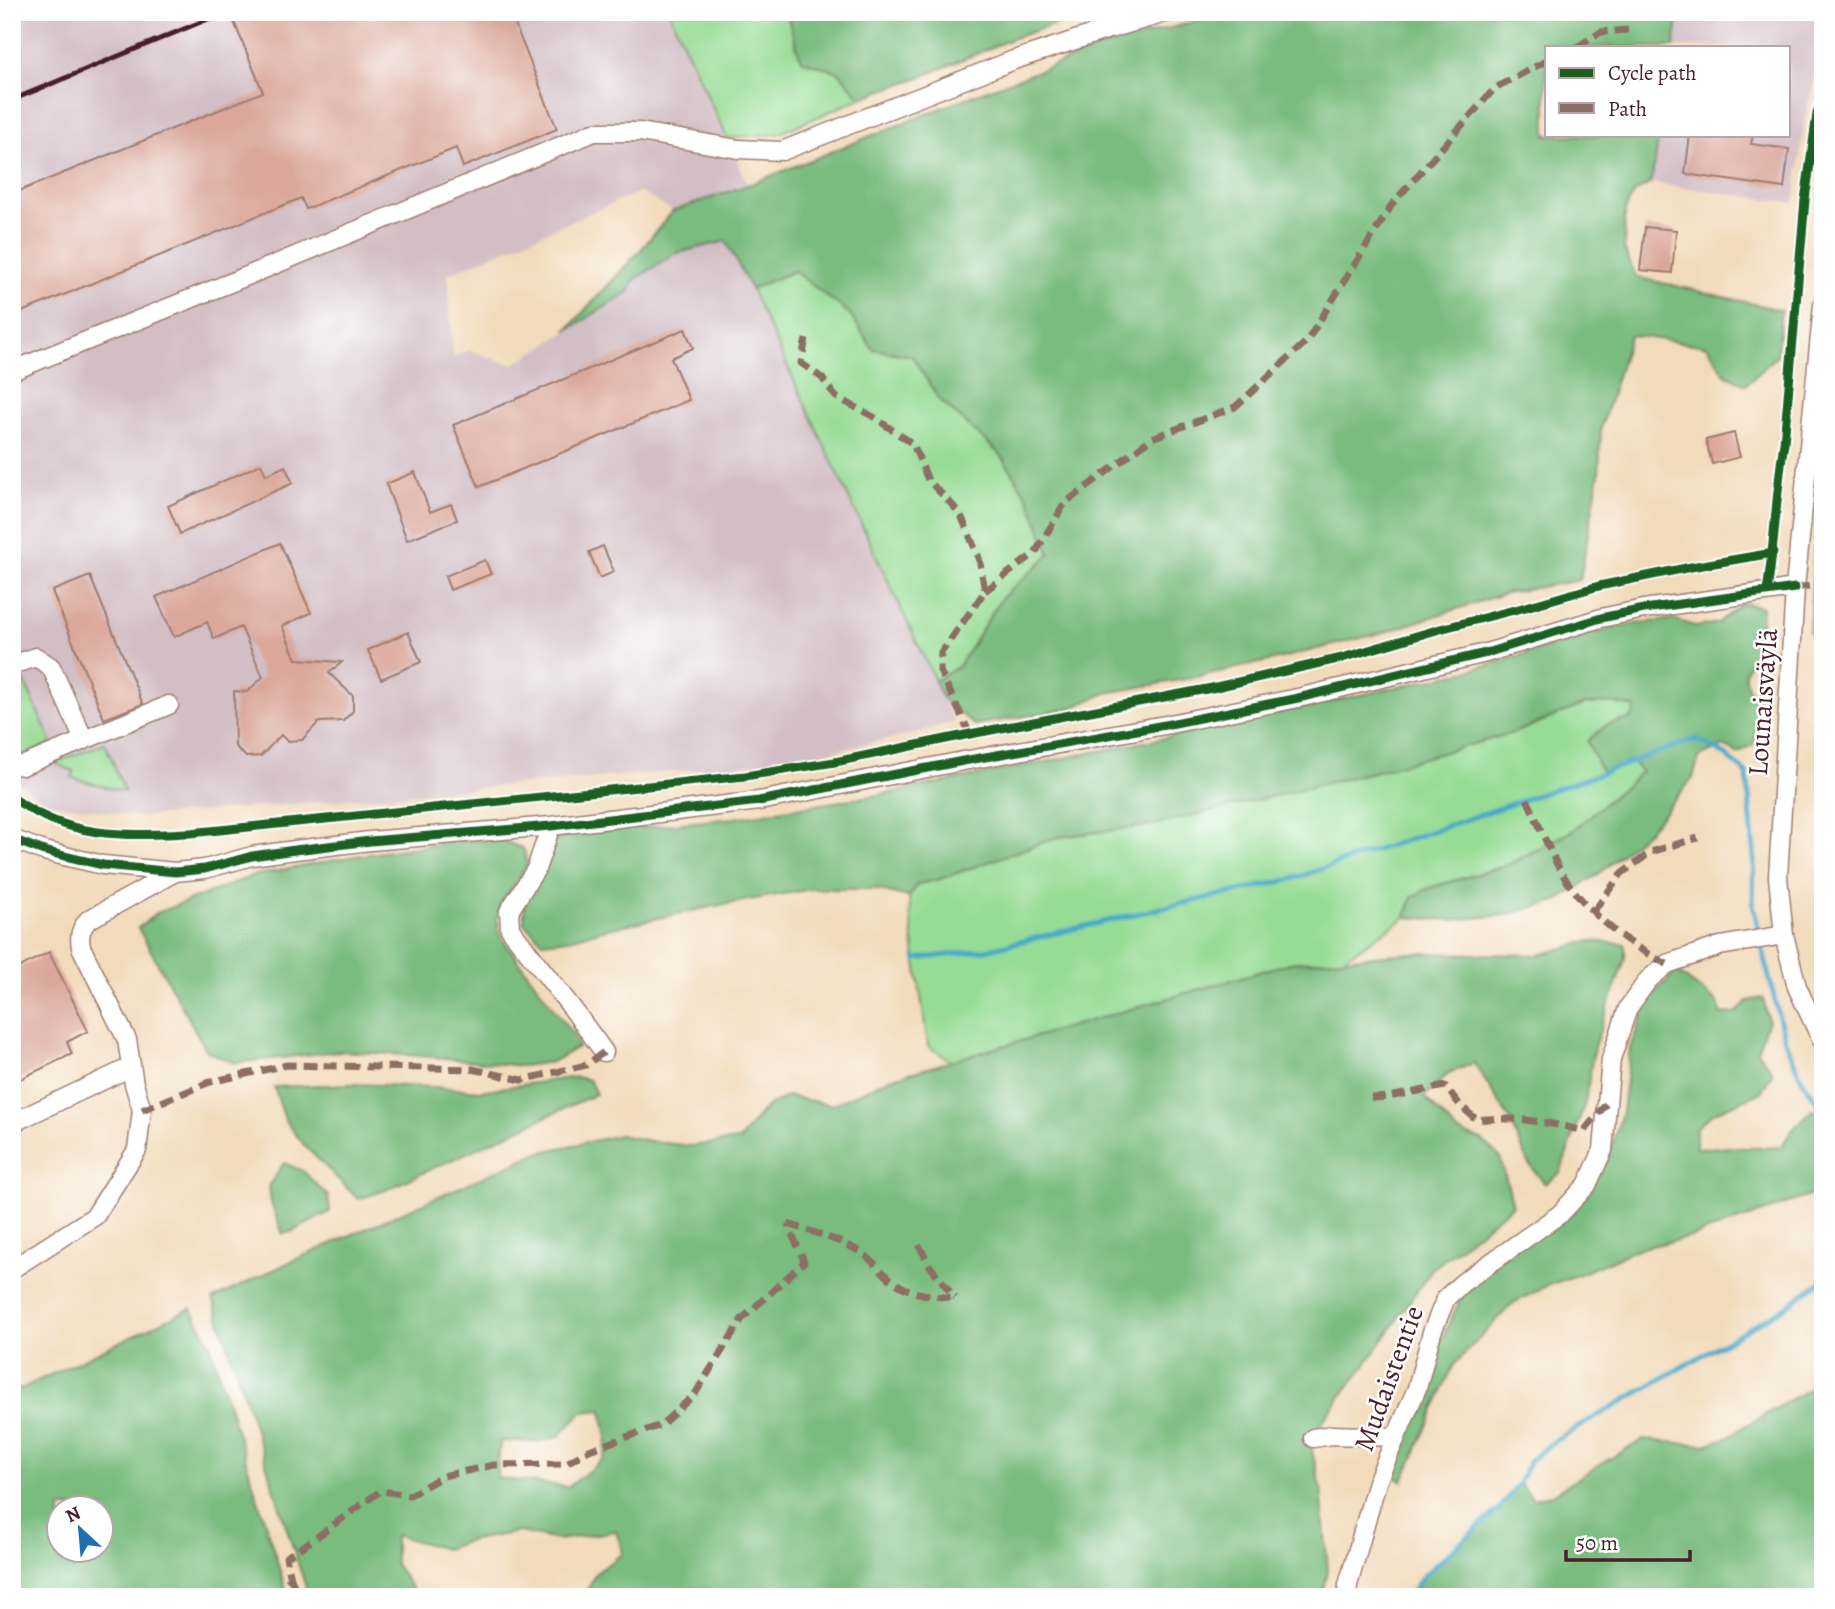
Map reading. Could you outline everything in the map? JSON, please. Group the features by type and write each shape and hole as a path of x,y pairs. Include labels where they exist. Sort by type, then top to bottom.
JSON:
{"street":[{"path":"12,371 594,132 640,132 738,149 782,151 1014,60 1169,12"},
{"name":"Lounaisväylä","path":"1823,305 1796,588 1778,877 1784,934 1797,987 1823,1043"},
{"path":"12,839 44,851 93,863 175,872 205,869 252,856 295,850 370,841 551,827 759,801 1298,698 1486,653 1601,618 1644,609 1796,588"},
{"path":"12,665 36,657 51,667 84,740"},
{"path":"12,763 22,766 169,705"},
{"path":"551,827 536,869 509,911 510,929 604,1052"},
{"path":"12,1269 96,1216 137,1150 142,1110 134,1084 127,1040 79,936 88,920 175,872"},
{"name":"Mudaistentie","path":"1347,1597 1377,1482 1417,1388 1432,1332 1446,1297 1560,1214 1587,1185 1603,1150 1611,1059 1628,1008 1648,980 1667,964 1720,946 1784,934"},
{"path":"12,1124 131,1067"},
{"path":"1313,1438 1332,1435 1396,1437"}],"shaded area":[{"path":"12,12 669,12 748,185 673,211 639,192 448,274 453,357 469,350 513,365 629,292 634,280 677,253 726,241 954,722 913,734 808,756 727,767 140,817 46,802 12,778"},
{"path":"1679,12 1823,12 1823,45 1805,118 1794,203 1651,183 1659,136 1790,136 1790,46 1674,46"}],"green space":[{"path":"669,12 790,12 788,18 801,60 839,72 861,98 778,134 727,138"},
{"path":"790,12 1094,12 1016,37 928,74 861,98 839,72 801,60 788,18"},
{"path":"1229,12 1679,12 1674,46 1545,46 1545,136 1659,136 1651,183 1634,193 1625,210 1624,249 1636,277 1781,310 1777,355 1746,385 1725,374 1707,346 1630,335 1601,428 1599,473 1580,580 1506,593 1385,632 1265,662 1106,693 1068,709 974,725 942,698 935,681 959,666 1001,599 1050,554 1029,499 1001,455 939,399 912,356 873,349 849,313 794,271 751,289 726,241 677,253 634,280 629,292 566,331 673,211 748,185 1102,47"},
{"path":"794,271 849,313 873,349 912,356 939,399 1001,455 1029,499 1050,555 1001,599 959,666 935,681 751,289"},
{"path":"1823,427 1823,500 1817,500"},
{"path":"1817,500 1823,500 1823,647 1809,631"},
{"path":"1742,603 1762,607 1759,641 1745,677 1759,703 1754,744 1738,753 1724,746 1699,757 1693,778 1651,828 1600,873 1559,900 1507,915 1451,920 1406,917 1412,897 1429,888 1508,865 1572,831 1642,772 1632,762 1602,773 1587,741 1607,725 1632,718 1636,707 1612,703 1585,704 1516,732 1377,771 1153,825 1058,837 937,880 918,884 909,897 876,889 812,889 543,942 524,923 524,904 555,841 573,834 734,818 884,794 1164,738 1456,674 1621,626 1673,619 1697,627 1718,623"},
{"path":"21,674 52,743 25,755 12,753 12,677"},
{"path":"1612,703 1636,707 1632,718 1607,725 1632,762 1643,772 1572,831 1508,865 1429,888 1412,897 1406,917 1343,959 1290,963 951,1061 928,1046 909,897 918,884 937,880 1058,837 1153,825 1516,732 1585,704"},
{"path":"105,743 125,792 72,778 74,771 54,763"},
{"path":"501,840 524,849 527,865 501,904 497,919 502,938 574,1036 578,1047 552,1062 522,1066 339,1051 234,1063 207,1051 138,928 157,913 252,876 449,842"},
{"path":"1590,941 1625,944 1625,959 1594,1047 1585,1103 1560,1173 1545,1184 1528,1163 1511,1121 1474,1063 1449,1073 1424,1097 1458,1132 1481,1140 1500,1157 1513,1205 1432,1269 1372,1356 1309,1439 1321,1487 1328,1572 1321,1597 722,1597 707,1588 654,1597 584,1597 595,1574 623,1553 616,1531 558,1540 519,1532 472,1540 445,1549 395,1535 395,1564 418,1597 309,1597 213,1299 537,1153 620,1135 692,1146 739,1140 766,1107 788,1096 832,1105 889,1079 1290,963 1410,953 1539,955","holes":["602,1410 607,1438 604,1459 568,1487 497,1478 500,1441 539,1442 558,1437 582,1412"]},
{"path":"1676,971 1717,1002 1722,1015 1737,1012 1748,1001 1763,998 1768,1020 1757,1051 1773,1072 1761,1092 1713,1113 1696,1128 1696,1149 1781,1147 1793,1129 1812,1110 1823,1115 1823,1191 1691,1237 1637,1249 1546,1286 1513,1303 1453,1366 1403,1481 1389,1473 1427,1370 1465,1289 1607,1162 1622,1112 1630,1048 1648,1000"},
{"path":"576,1077 589,1080 596,1094 383,1191 358,1199 305,1146 286,1122 274,1087 353,1084 479,1091"},
{"path":"284,1163 303,1171 328,1196 330,1212 283,1234 271,1203 269,1185"},
{"path":"191,1308 209,1341 288,1597 12,1597 12,1393"},
{"path":"1823,1381 1823,1597 1409,1597 1423,1576 1499,1509 1519,1483 1533,1499 1551,1495 1643,1440 1705,1445 1723,1439"}],"building":[{"path":"230,12 510,12 557,129 463,167 456,148 306,209 301,198 12,316 12,194 263,92"},
{"path":"1690,136 1753,136 1751,144 1789,149 1784,188 1685,174"},
{"path":"1645,227 1676,230 1672,273 1640,270"},
{"path":"685,329 693,348 671,358 689,400 479,487 453,425"},
{"path":"1734,433 1740,457 1712,464 1706,440"},
{"path":"261,464 266,475 285,466 293,483 180,534 168,506"},
{"path":"415,472 430,512 451,504 457,520 407,540 386,484"},
{"path":"280,543 311,613 282,626 296,659 342,662 329,673 353,696 353,711 343,721 319,722 302,740 287,741 281,735 261,756 246,757 235,746 234,691 247,692 263,677 241,627 214,639 207,622 174,637 156,597"},
{"path":"603,546 614,572 600,578 589,552"},
{"path":"485,560 491,574 450,590 445,576"},
{"path":"90,576 143,704 104,719 52,591"},
{"path":"408,632 421,662 381,679 368,650"},
{"path":"49,952 88,1031 67,1042 72,1054 12,1083 12,971"}],"waterway":[{"path":"916,959 985,950 1289,880 1695,739 1726,755 1747,774 1754,854 1753,904 1767,969 1785,1041 1802,1080 1823,1110"},
{"path":"1409,1597 1423,1576 1499,1509 1519,1483 1530,1460 1556,1440 1787,1306 1823,1280"}],"railway":[{"path":"12,100 225,12"}],"marked path":[{"path":"1579,46 1601,32 1628,30"},
{"path":"985,591 1035,553 1065,503 1152,438 1235,407 1307,341 1393,203 1495,88 1545,62"},
{"path":"806,339 801,363 822,378 836,397 872,416 913,444 928,480 960,513 979,558 985,591 941,653 940,671 970,734"},
{"path":"1795,588 1823,584"},
{"path":"1527,799 1559,868 1579,897 1621,936 1667,964"},
{"path":"1594,911 1621,874 1651,852 1698,838"},
{"path":"142,1110 210,1082 287,1065 472,1069 522,1080 586,1065 604,1052"},
{"path":"1371,1098 1445,1086 1477,1120 1531,1121 1584,1131 1606,1104"},
{"path":"788,1224 855,1249 900,1286 922,1294 955,1298"},
{"path":"273,1597 291,1578 286,1557 381,1491 410,1495 443,1476 494,1465 565,1464 589,1450 661,1425 695,1394 742,1319 804,1262 788,1224"},
{"path":"919,1245 930,1266 955,1298"},
{"path":"291,1578 298,1597"}],"cycle path":[{"path":"1767,591 1784,443 1805,200 1817,114 1823,92"},
{"path":"12,797 33,811 75,828 142,835 190,833 745,776 835,762 1212,688 1342,658 1599,586 1773,553"},
{"path":"12,839 44,851 103,865 175,872 205,869 252,856 295,850 551,826 759,801 1298,698 1486,653 1601,618 1644,609 1795,588"}]}
